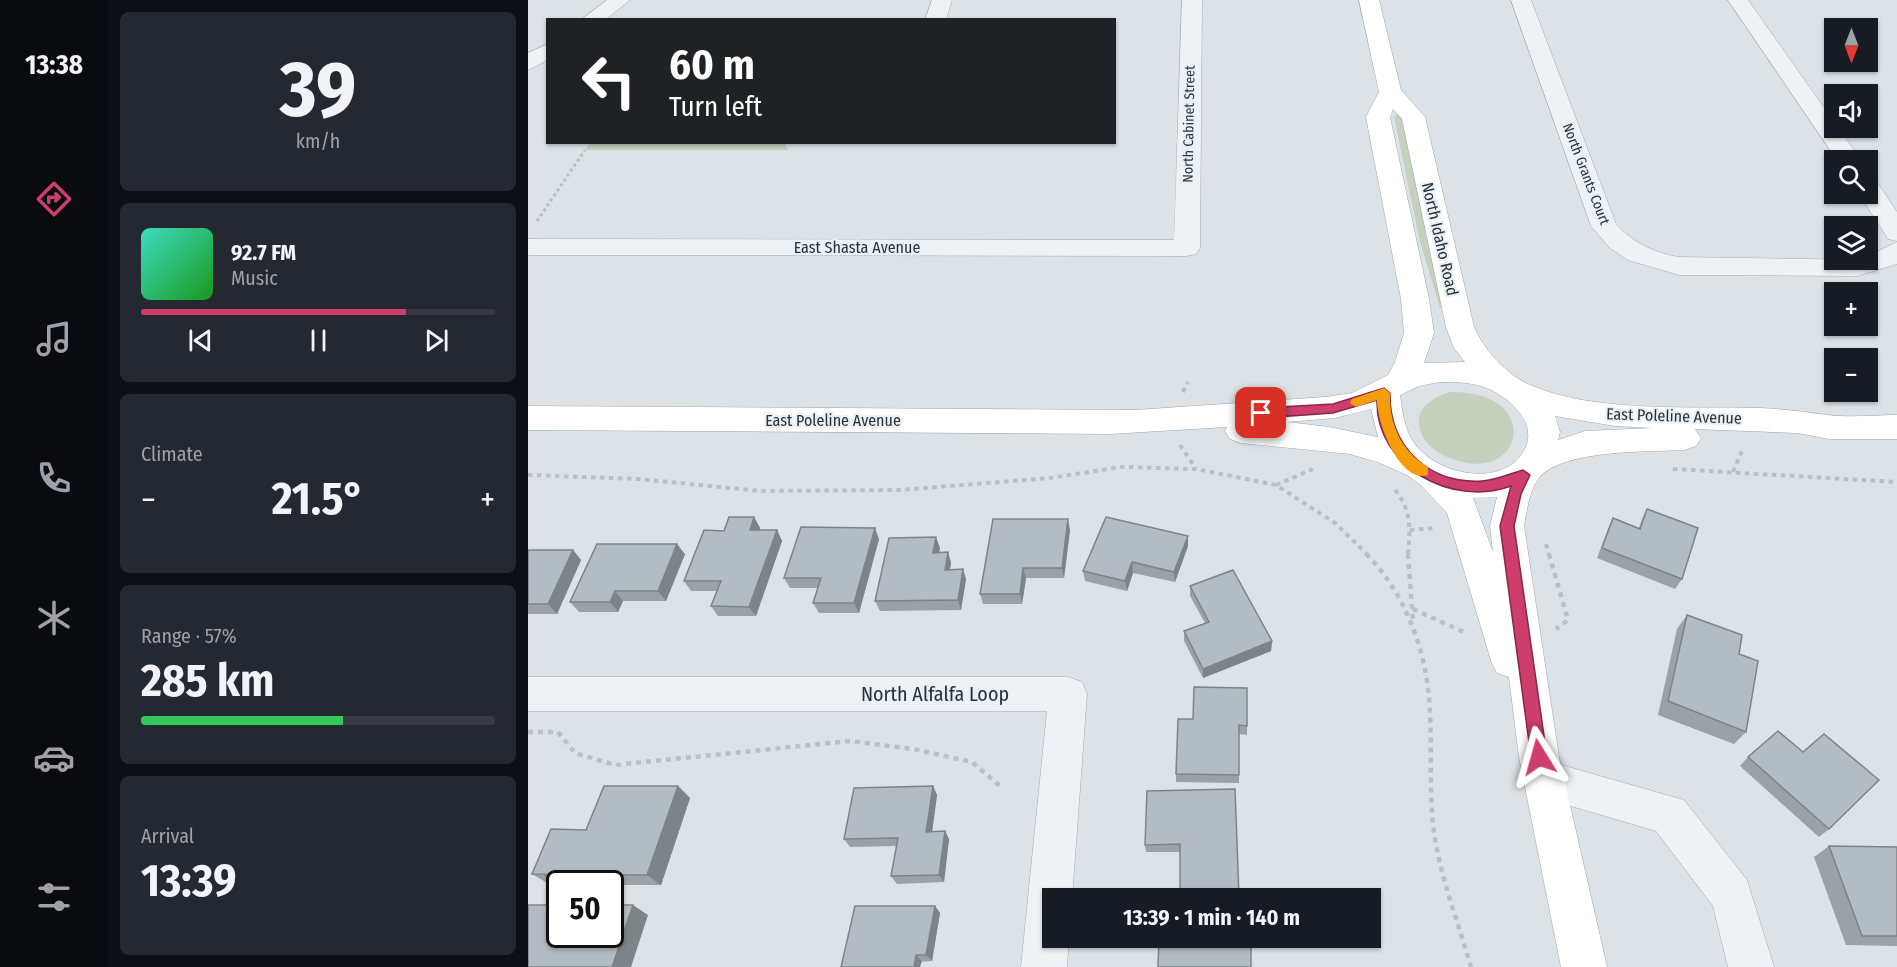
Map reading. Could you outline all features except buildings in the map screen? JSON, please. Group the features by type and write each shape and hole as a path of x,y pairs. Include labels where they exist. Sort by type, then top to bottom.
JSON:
{"main road":[{"name":"North Idaho Road","path":"1369,0 1390,92 1413,117 1464,338 1479,361 1510,387"},
{"path":"1390,92 1378,117 1415,299 1419,333 1410,362 1391,388 1383,411 1396,447 1413,476 1451,494 1462,512 1541,768"},
{"path":"1391,388 1452,372 1481,375 1510,387 1535,408 1544,426 1545,444 1514,494 1507,526 1541,768 1584,967"},
{"name":"East Poleline Avenue","path":"1510,387 1568,409 1593,413 1797,421 1830,427 1897,427"},
{"name":"East Poleline Avenue","path":"528,418 1138,422 1333,408 1391,388"},
{"name":"East Poleline Avenue","path":"1138,422 1358,442 1378,447 1413,476"},
{"name":"East Poleline Avenue","path":"1531,468 1569,447 1603,440 1802,434 1830,427"},
{"path":"1413,476 1457,485 1481,487 1504,483 1531,468"}],"street":[{"path":"594,18 620,0"},
{"path":"936,18 942,0"},
{"name":"North Cabinet Street","path":"1187,248 1192,0"},
{"name":"North Grants Court","path":"1521,0 1604,226 1612,238 1628,249 1658,262 1679,266 1845,267 1881,263 1890,259 1897,250"},
{"path":"1738,0 1842,150"},
{"path":"528,63 546,51"},
{"path":"1878,203 1897,233"},
{"name":"East Shasta Avenue","path":"528,247 1187,248"},
{"name":"North Alfalfa Loop","path":"531,700 1068,694 1044,967"},
{"path":"1541,768 1669,814 1732,895 1751,967"}],"path":[{"path":"537,221 585,150"},
{"path":"1733,472 1748,435"},
{"path":"528,475 638,479 761,490 900,490 1050,478 1121,467 1196,469 1276,485 1335,523 1385,572 1414,628"},
{"path":"1276,485 1309,469 1318,468"},
{"path":"1663,469 1897,482"},
{"path":"1413,476 1404,499 1411,521 1408,562 1414,628 1428,688 1429,767 1435,840 1471,967"},
{"path":"1410,530 1440,528"},
{"path":"1544,540 1568,620"},
{"path":"1412,609 1506,651"},
{"path":"528,732 558,732 575,753 615,765 850,741 914,749 972,762 1001,787"}],"green space":[{"path":"1402,114 1445,308 1440,308 1419,238 1394,116"},
{"path":"589,144 785,144 788,150 585,150"},
{"path":"1450,392 1480,395 1500,406 1511,420 1513,436 1508,450 1495,460 1475,464 1450,458 1428,444 1420,430 1422,410 1437,397"}],"slow traffic":[{"path":"1356,403 1384,393 1383,411 1396,447 1412,464 1423,471"}],"route":[{"path":"1261,413 1333,408 1384,393 1383,411 1396,447 1412,464 1434,478 1457,485 1481,487 1504,483 1523,475 1514,494 1507,526 1539,757"}]}
